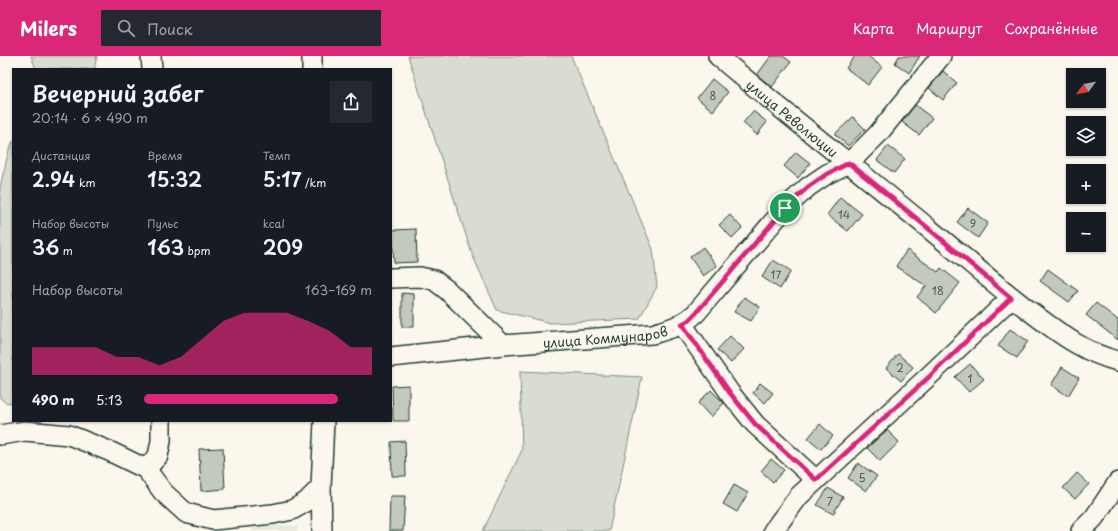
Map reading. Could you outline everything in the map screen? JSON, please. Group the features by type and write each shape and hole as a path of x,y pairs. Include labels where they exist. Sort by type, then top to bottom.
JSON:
{"street":[{"path":"151,56 152,68"},
{"path":"312,56 312,68"},
{"name":"улица Революции","path":"718,56 1011,298 1065,337 1087,350 1118,361"},
{"name":"улица Коммунаров","path":"392,357 503,345 652,334 688,321 785,208 808,187 827,174 849,163 878,134 941,56"},
{"path":"392,278 420,277 434,280 447,290 503,345"},
{"path":"773,531 799,496 930,376 1011,298"},
{"path":"682,324 730,393 755,424 816,480"},
{"path":"146,469 158,456 161,441 161,422"},
{"path":"322,531 321,487 324,422"},
{"path":"0,436 25,432 69,435 109,451 146,469 163,492 186,513 213,520 273,514 292,510 306,502 321,487"},
{"path":"1081,531 1094,518 1118,482"}],"shaded area":[{"path":"31,56 97,56 95,68 36,68"},
{"path":"408,56 571,56 653,249 657,287 639,319 551,323 497,310 472,254"},
{"path":"12,143 12,402 6,403 0,398 0,187"},
{"path":"520,371 642,377 609,531 483,531 522,450"},
{"path":"252,526 298,526 298,531 252,531"}],"building":[{"path":"771,56 783,56 791,62 772,87 757,75"},
{"path":"855,56 868,56 882,67 868,85 846,68"},
{"path":"899,56 920,56 909,73 895,63"},
{"path":"943,71 957,83 943,100 929,88"},
{"path":"712,79 728,92 713,111 697,98"},
{"path":"915,105 932,118 919,135 902,122"},
{"path":"753,111 767,122 757,135 743,123"},
{"path":"853,117 865,129 848,146 835,134"},
{"path":"888,146 905,159 894,173 877,160"},
{"path":"796,152 810,163 798,178 784,166"},
{"path":"840,197 862,214 848,231 827,215"},
{"path":"968,208 988,223 978,238 957,222"},
{"path":"730,215 742,228 732,238 719,225"},
{"path":"416,229 417,262 394,263 392,230"},
{"path":"703,247 717,266 703,276 690,257"},
{"path":"907,250 938,272 941,268 960,283 936,313 917,297 926,286 896,266"},
{"path":"773,260 791,271 780,289 762,277"},
{"path":"1048,269 1078,291 1069,302 1040,281"},
{"path":"402,293 414,294 414,327 402,327"},
{"path":"744,297 760,307 751,321 734,312"},
{"path":"1096,303 1118,320 1118,340 1086,315"},
{"path":"1010,329 1028,341 1017,358 998,346"},
{"path":"730,336 744,349 731,363 717,350"},
{"path":"898,354 913,367 901,381 886,368"},
{"path":"970,364 984,379 969,392 955,377"},
{"path":"1062,367 1079,378 1068,396 1051,385"},
{"path":"760,383 773,393 765,403 753,393"},
{"path":"409,385 409,421 393,421 392,386"},
{"path":"711,390 724,403 711,417 698,403"},
{"path":"820,424 833,436 821,449 808,438"},
{"path":"887,430 899,442 880,461 867,448"},
{"path":"405,441 406,476 392,476 391,442"},
{"path":"223,448 225,489 201,491 199,449"},
{"path":"771,459 784,470 773,482 761,471"},
{"path":"858,463 877,476 866,491 848,478"},
{"path":"1077,473 1089,484 1075,499 1063,488"},
{"path":"734,485 748,493 737,512 723,504"},
{"path":"828,488 843,497 833,514 817,505"},
{"path":"390,496 405,496 403,531 389,531"}],"route":[{"path":"849,163 1011,298 930,376 816,480 755,424 730,393 682,324 688,321 696,313 785,208 808,187 827,174 849,163"}]}
